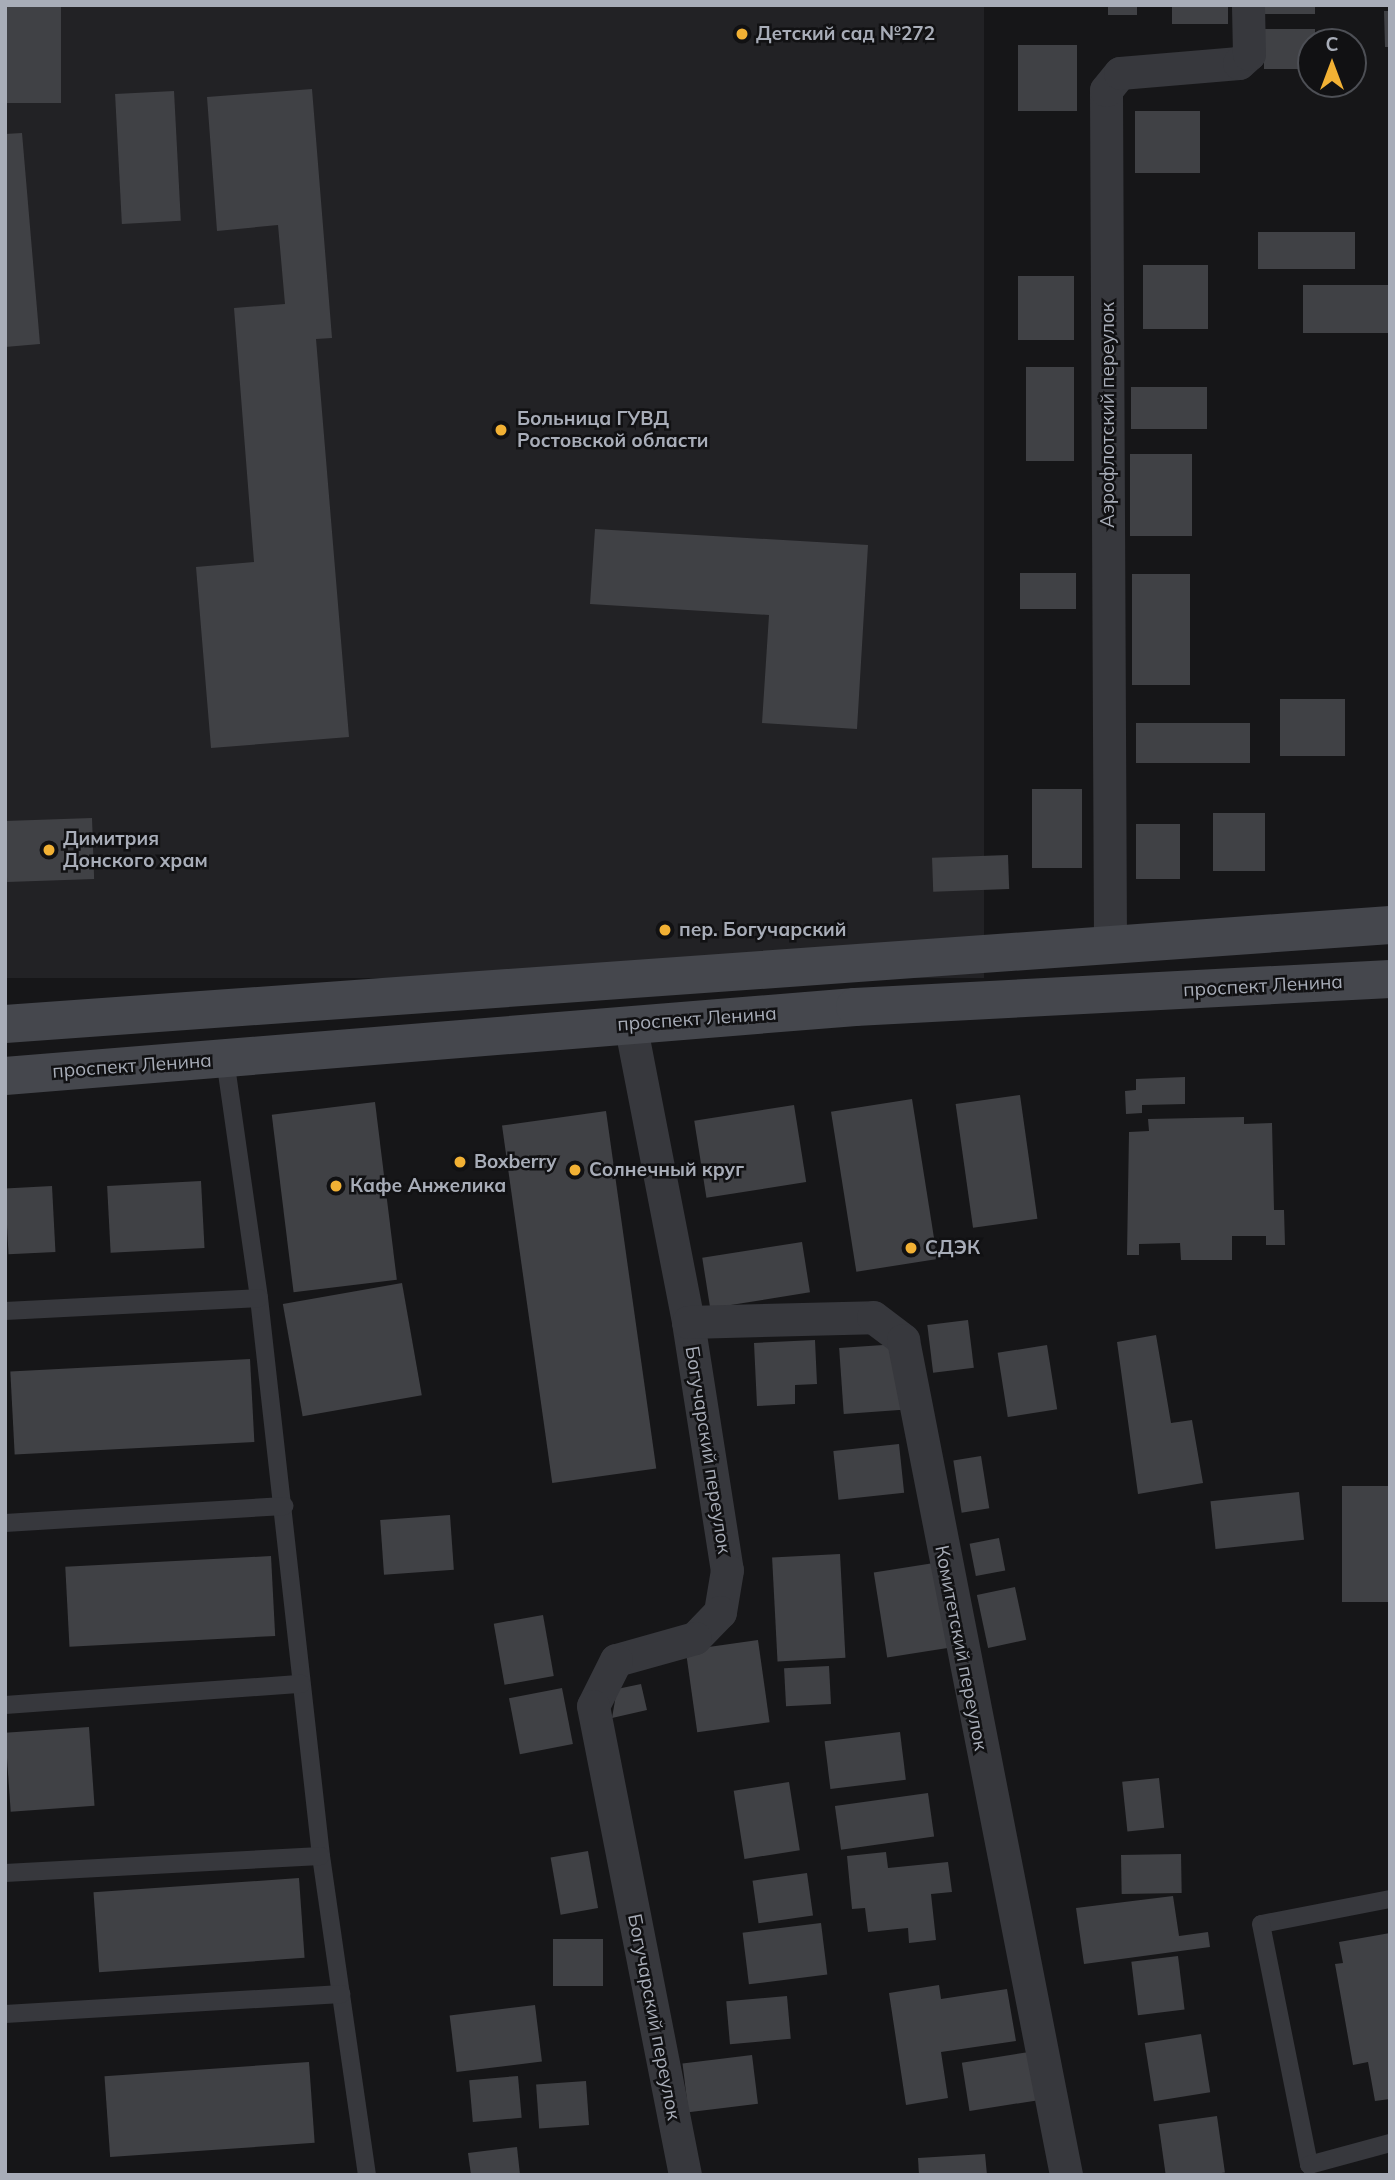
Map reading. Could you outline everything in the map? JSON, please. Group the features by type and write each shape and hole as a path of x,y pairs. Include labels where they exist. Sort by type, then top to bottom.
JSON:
{"main road":[{"path":"5,1024 1390,925"},
{"name":"проспект Ленина","path":"5,1076 630,1023 1390,979"}],"street":[{"name":"Аэрофлотский переулок","path":"1110,943 1107,90 1120,73 1239,63 1249,54 1248,5"},
{"name":"Богучарский переулок","path":"630,1023 688,1322 727,1570 720,1612 695,1638 616,1660 593,1706 685,2175"},
{"name":"Комитетский переулок","path":"688,1322 873,1317 903,1339 1066,2175"}],"lane":[{"path":"225,1059 259,1297 321,1856 368,2175"},
{"path":"5,1311 259,1297"},
{"path":"5,1523 284,1506"},
{"path":"5,1705 302,1684"},
{"path":"5,1873 321,1856"},
{"path":"1390,1899 1261,1924 1308,2165 1390,2143"},
{"path":"5,2014 341,1994"}],"shaded area":[{"name":"Больница ГУВД Ростовской области","path":"5,5 984,5 984,978 5,978"}],"building":[{"path":"5,5 61,5 61,103 5,103"},
{"path":"1108,5 1137,5 1137,15 1108,15"},
{"path":"1172,5 1228,5 1228,24 1172,24"},
{"path":"1259,5 1315,5 1315,14 1259,14"},
{"path":"1384,11 1390,11 1390,47 1385,47"},
{"path":"1264,29 1297,29 1297,69 1264,69"},
{"path":"1018,45 1077,45 1077,111 1018,111"},
{"path":"312,89 332,338 316,339 349,737 211,748 196,567 254,562 234,308 285,304 278,225 217,231 207,97"},
{"path":"174,91 181,221 122,224 115,94"},
{"path":"1135,111 1200,111 1200,173 1135,173"},
{"path":"22,133 40,344 5,347 5,134"},
{"path":"1258,232 1355,232 1355,269 1258,269"},
{"path":"1143,265 1208,265 1208,329 1143,329"},
{"path":"1018,276 1074,276 1074,340 1018,340"},
{"path":"1303,285 1389,285 1389,333 1303,333"},
{"path":"1026,367 1074,367 1074,461 1026,461"},
{"path":"1131,387 1207,387 1207,429 1131,429"},
{"path":"1130,454 1192,454 1192,536 1130,536"},
{"path":"595,529 868,545 857,729 762,723 769,615 590,604"},
{"path":"1020,573 1076,573 1076,609 1020,609"},
{"path":"1132,574 1190,574 1190,685 1132,685"},
{"path":"1280,699 1345,699 1345,756 1280,756"},
{"path":"1136,723 1250,723 1250,763 1136,763"},
{"path":"1032,789 1082,789 1082,868 1032,868"},
{"path":"1213,813 1265,813 1265,871 1213,871"},
{"name":"Димитрия Донского храм","path":"92,818 94,879 7,882 5,821"},
{"path":"1136,824 1180,824 1180,879 1136,879"},
{"path":"1008,855 1009,889 933,892 932,858"},
{"path":"1185,1077 1185,1104 1142,1105 1142,1113 1126,1114 1125,1091 1136,1090 1136,1079"},
{"path":"1020,1095 1037,1219 973,1228 956,1104"},
{"path":"912,1099 937,1259 856,1272 831,1112"},
{"path":"375,1102 397,1280 294,1292 272,1115"},
{"path":"794,1105 806,1182 706,1198 694,1121"},
{"path":"606,1111 656,1468 552,1483 502,1126"},
{"path":"1244,1117 1244,1124 1272,1123 1274,1210 1284,1210 1285,1245 1266,1245 1266,1236 1232,1236 1232,1260 1181,1260 1180,1243 1139,1244 1139,1255 1127,1255 1129,1132 1149,1131 1148,1119"},
{"path":"201,1181 205,1248 111,1253 107,1186"},
{"path":"52,1186 55,1252 9,1254 5,1188"},
{"path":"802,1242 810,1292 710,1308 702,1258"},
{"path":"402,1283 422,1395 303,1416 283,1304"},
{"path":"968,1320 974,1368 933,1373 927,1325"},
{"path":"1156,1335 1171,1423 1192,1420 1203,1483 1138,1494 1117,1342"},
{"path":"815,1340 817,1384 795,1385 795,1404 757,1406 754,1343"},
{"path":"898,1344 903,1410 844,1414 839,1348"},
{"path":"1047,1345 1057,1409 1008,1417 998,1353"},
{"path":"250,1359 254,1442 15,1454 10,1372"},
{"path":"899,1444 904,1493 838,1500 833,1451"},
{"path":"981,1456 989,1508 962,1513 953,1460"},
{"path":"1342,1486 1390,1486 1390,1602 1342,1602"},
{"path":"1299,1492 1304,1540 1216,1549 1210,1501"},
{"path":"450,1515 454,1570 384,1575 380,1520"},
{"path":"999,1538 1005,1570 976,1576 970,1544"},
{"path":"840,1554 845,1658 778,1661 772,1558"},
{"path":"271,1556 275,1636 69,1647 65,1567"},
{"path":"934,1563 947,1648 887,1657 874,1573"},
{"path":"1015,1587 1026,1640 988,1648 977,1595"},
{"path":"543,1615 554,1676 505,1685 494,1624"},
{"path":"758,1640 770,1722 697,1732 686,1650"},
{"path":"829,1666 831,1704 786,1706 784,1668"},
{"path":"641,1684 647,1710 612,1718 617,1689"},
{"path":"562,1688 573,1744 520,1754 509,1698"},
{"path":"89,1727 95,1806 11,1812 5,1733"},
{"path":"900,1732 906,1780 830,1789 825,1741"},
{"path":"1159,1778 1164,1828 1127,1832 1122,1782"},
{"path":"789,1782 800,1850 744,1859 734,1791"},
{"path":"928,1793 934,1837 841,1850 835,1806"},
{"path":"588,1851 598,1908 561,1915 551,1858"},
{"path":"886,1852 888,1868 948,1862 952,1892 931,1894 936,1940 909,1943 908,1928 868,1932 865,1908 852,1909 847,1856"},
{"path":"1181,1854 1182,1893 1122,1894 1121,1855"},
{"path":"807,1873 813,1916 759,1923 753,1881"},
{"path":"299,1878 305,1958 99,1972 94,1892"},
{"path":"1173,1896 1179,1936 1208,1932 1210,1947 1084,1964 1076,1908"},
{"path":"821,1923 827,1975 749,1984 743,1933"},
{"path":"1390,1933 1390,2099 1375,2101 1368,2062 1353,2065 1335,1964 1343,1963 1339,1942"},
{"path":"553,1939 603,1939 603,1986 553,1986"},
{"path":"1178,1956 1185,2010 1138,2015 1131,1962"},
{"path":"939,1985 941,1999 1007,1989 1016,2041 941,2052 948,2098 906,2105 889,1993"},
{"path":"787,1996 791,2039 730,2044 726,2001"},
{"path":"535,2005 542,2062 457,2072 450,2015"},
{"path":"1201,2034 1210,2092 1154,2101 1145,2043"},
{"path":"1029,2052 1037,2100 970,2111 962,2063"},
{"path":"752,2055 758,2104 688,2112 683,2064"},
{"path":"309,2062 315,2143 110,2157 104,2076"},
{"path":"518,2076 522,2118 473,2122 469,2080"},
{"path":"586,2081 589,2125 539,2128 536,2084"},
{"path":"1217,2116 1225,2172 1166,2175 1159,2124"},
{"path":"517,2147 520,2175 471,2175 468,2153"},
{"path":"985,2154 987,2175 919,2175 918,2158"}],"place":[{"name":"Детский сад №272","path":"742,34"},
{"name":"Больница ГУВД Ростовской области","path":"501,430"},
{"name":"Димитрия Донского храм","path":"49,850"},
{"name":"пер. Богучарский","path":"665,930"},
{"name":"Boxberry","path":"460,1162"},
{"name":"Солнечный круг","path":"575,1170"},
{"name":"Кафе Анжелика","path":"336,1186"},
{"name":"СДЭК","path":"911,1248"}]}
